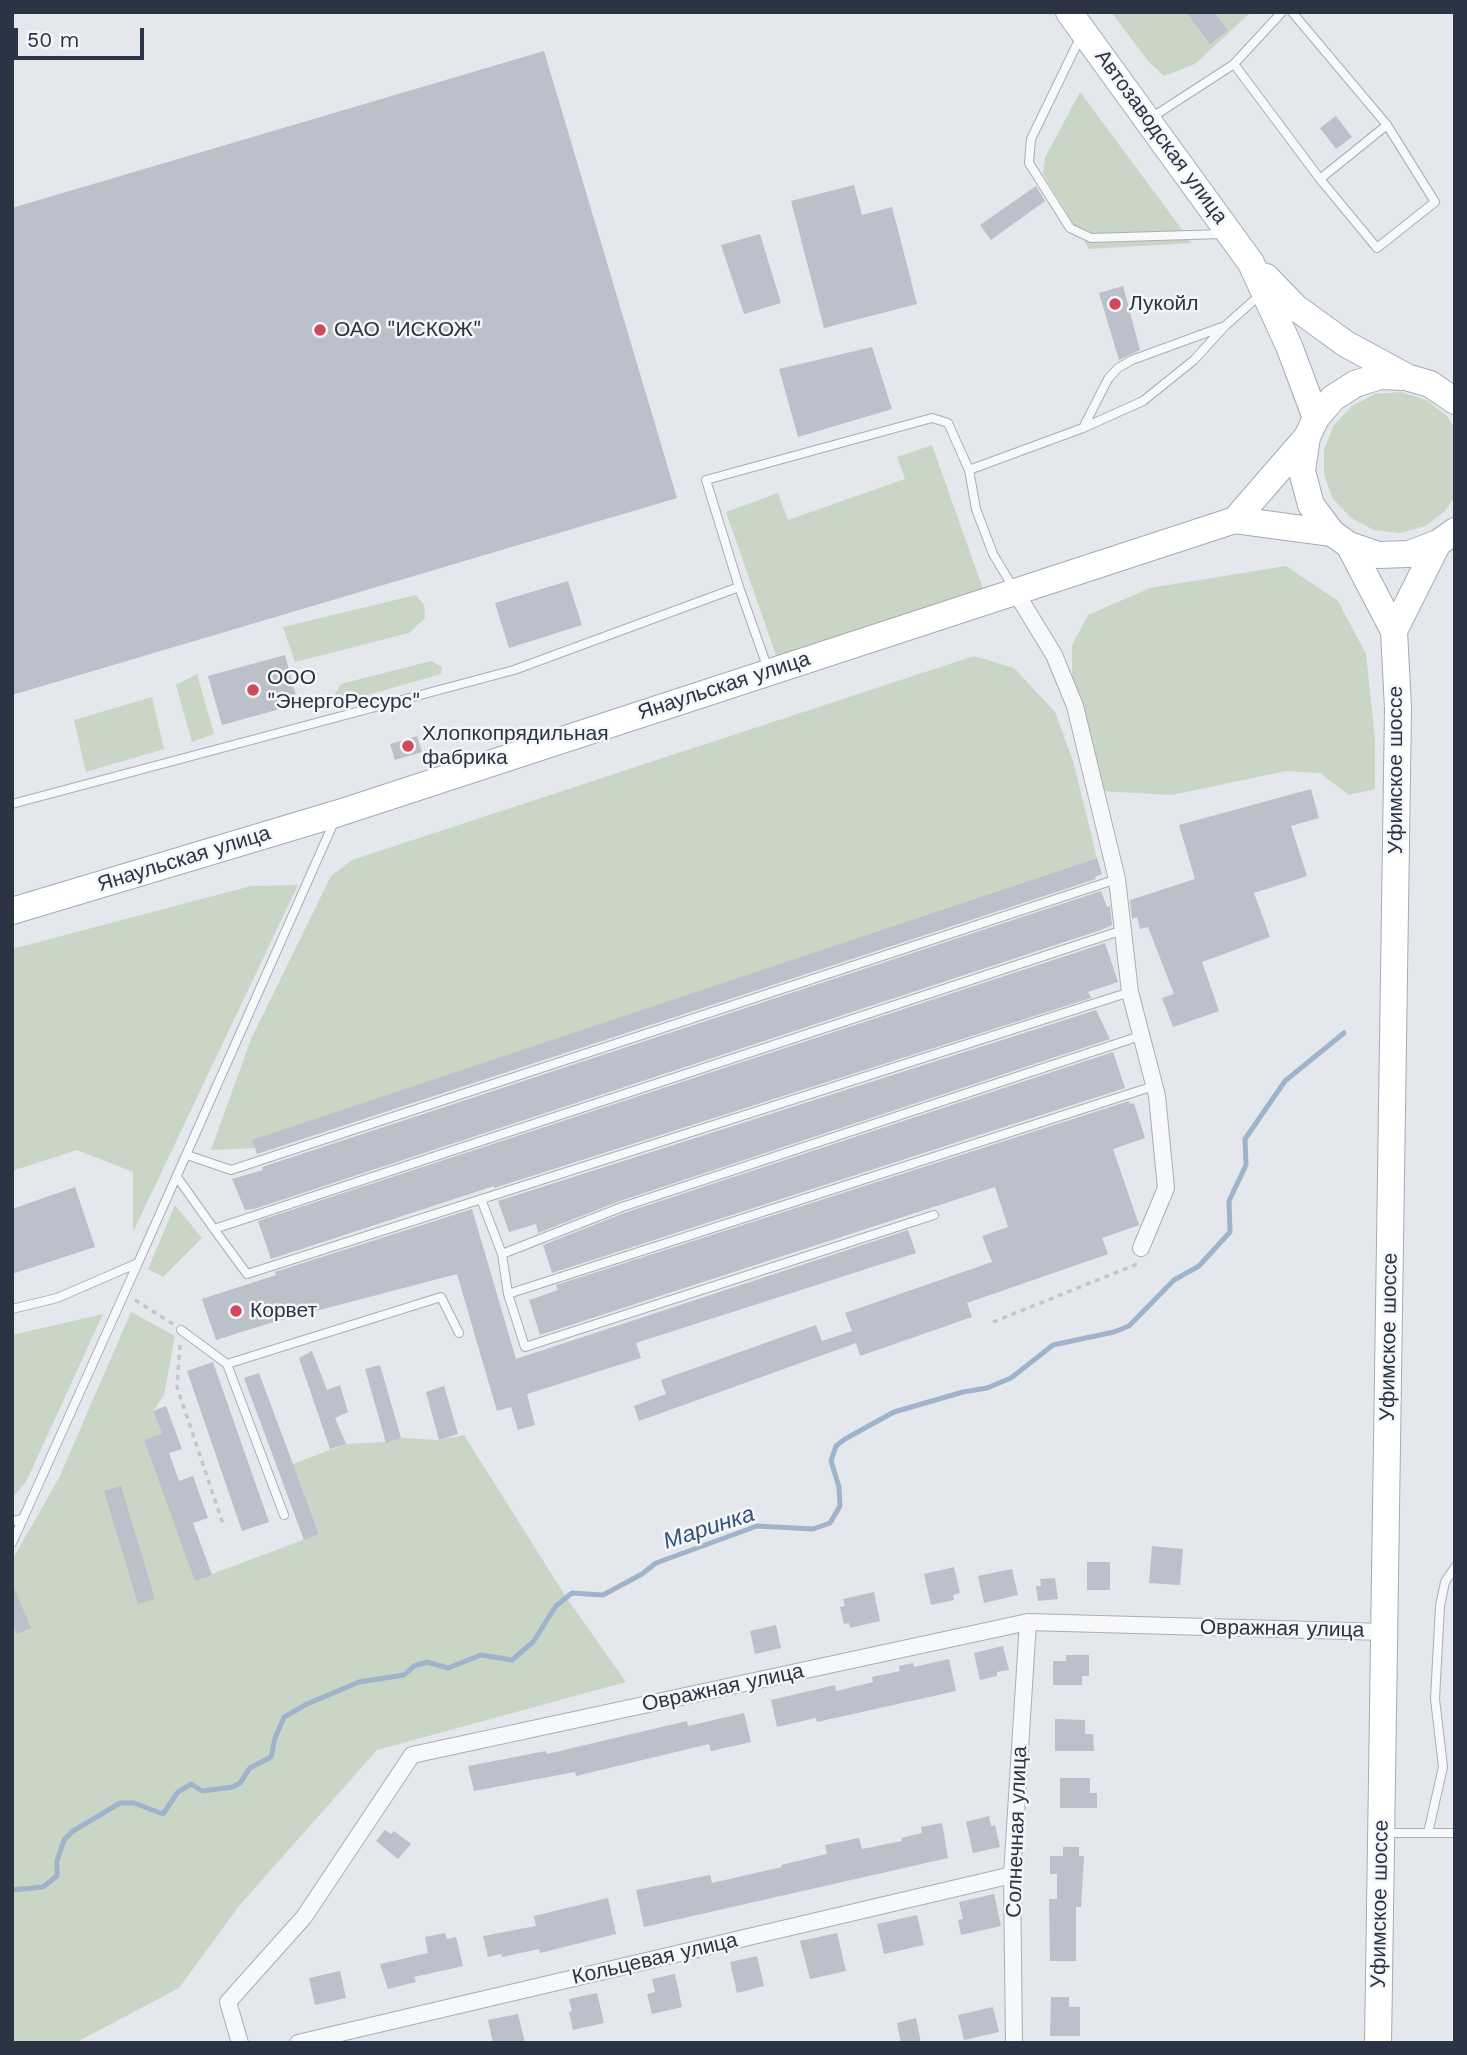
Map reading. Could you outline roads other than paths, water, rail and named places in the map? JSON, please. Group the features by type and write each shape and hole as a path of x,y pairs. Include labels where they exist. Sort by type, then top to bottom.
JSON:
{"main road":[{"name":"Автозаводская улица","path":"1076,22 1251,263"},
{"path":"1251,263 1289,346 1311,427 1302,471 1311,505 1340,539 1394,631"},
{"path":"1251,263 1295,307 1346,344 1406,377 1430,384 1455,401"},
{"path":"1406,377 1380,376 1355,384 1333,398 1235,520 1340,539 1378,555 1409,554 1446,537"},
{"name":"Янаульская улица","path":"12,911 338,813 1235,520"},
{"path":"1394,631 1446,537"},
{"name":"Уфимское шоссе","path":"1378,2043 1398,708 1394,631"}],"street":[{"path":"1015,591 1054,655 1075,706 1117,878 1130,992 1154,1086 1166,1188 1141,1248"},
{"name":"Овражная улица","path":"240,2043 228,2002 304,1917 412,1755 1028,1622 1385,1632"},
{"name":"Солнечная улица","path":"1014,2043 1012,1875 1028,1622"},
{"name":"Кольцевая улица","path":"298,2043 1012,1875"}],"lane":[{"path":"1148,119 1234,64 1282,12"},
{"path":"1234,64 1320,179 1377,248 1435,202 1387,125 1292,12"},
{"path":"1076,22 1031,139 1029,163 1070,228 1091,238 1232,234"},
{"path":"1320,179 1387,125"},
{"path":"969,470 1083,428 1143,401 1194,360 1225,326 1265,291"},
{"path":"1083,428 1108,379 1118,368 1132,359 1225,326"},
{"path":"769,671 739,587 706,480 932,418 948,423 969,470 976,509 993,554 1015,591"},
{"path":"12,804 514,670 739,587"},
{"path":"12,1543 338,813"},
{"path":"187,1155 232,1170 1117,878"},
{"path":"214,1229 1123,930"},
{"path":"177,1177 247,1274 1130,992"},
{"path":"502,1254 622,1207 1140,1036"},
{"path":"508,1294 1154,1086"},
{"path":"481,1199 502,1254 508,1294 525,1347 934,1215"},
{"path":"12,1309 57,1298 138,1263"},
{"path":"227,1364 441,1297 458,1333"},
{"path":"181,1330 227,1364 284,1515"},
{"path":"12,1521 23,1519"},
{"path":"1429,1833 1443,1767 1435,1699 1440,1606 1445,1582 1455,1567"},
{"path":"1382,1833 1455,1833"}],"waterway":[{"name":"Маринка","path":"12,1890 43,1887 57,1876 57,1861 64,1840 73,1831 120,1803 134,1803 163,1814 178,1792 191,1784 202,1791 233,1787 240,1783 250,1768 271,1757 284,1717 307,1704 359,1682 404,1675 414,1666 427,1662 448,1668 481,1655 512,1660 533,1642 556,1606 572,1593 603,1595 642,1574 656,1563 757,1526 813,1529 830,1523 840,1506 839,1487 831,1461 836,1446 845,1439 894,1412 963,1392 987,1388 1011,1378 1053,1345 1114,1332 1129,1326 1174,1280 1199,1266 1230,1232 1229,1201 1246,1165 1245,1139 1285,1081 1344,1033"}],"place":[{"name":"Лукойл","path":"1115,304"},
{"name":"ОАО \"ИСКОЖ\"","path":"320,330"},
{"name":"ООО \"ЭнергоРесурс\"","path":"253,690"},
{"name":"Хлопкопрядильная фабрика","path":"408,746"},
{"name":"Корвет","path":"236,1311"}]}
